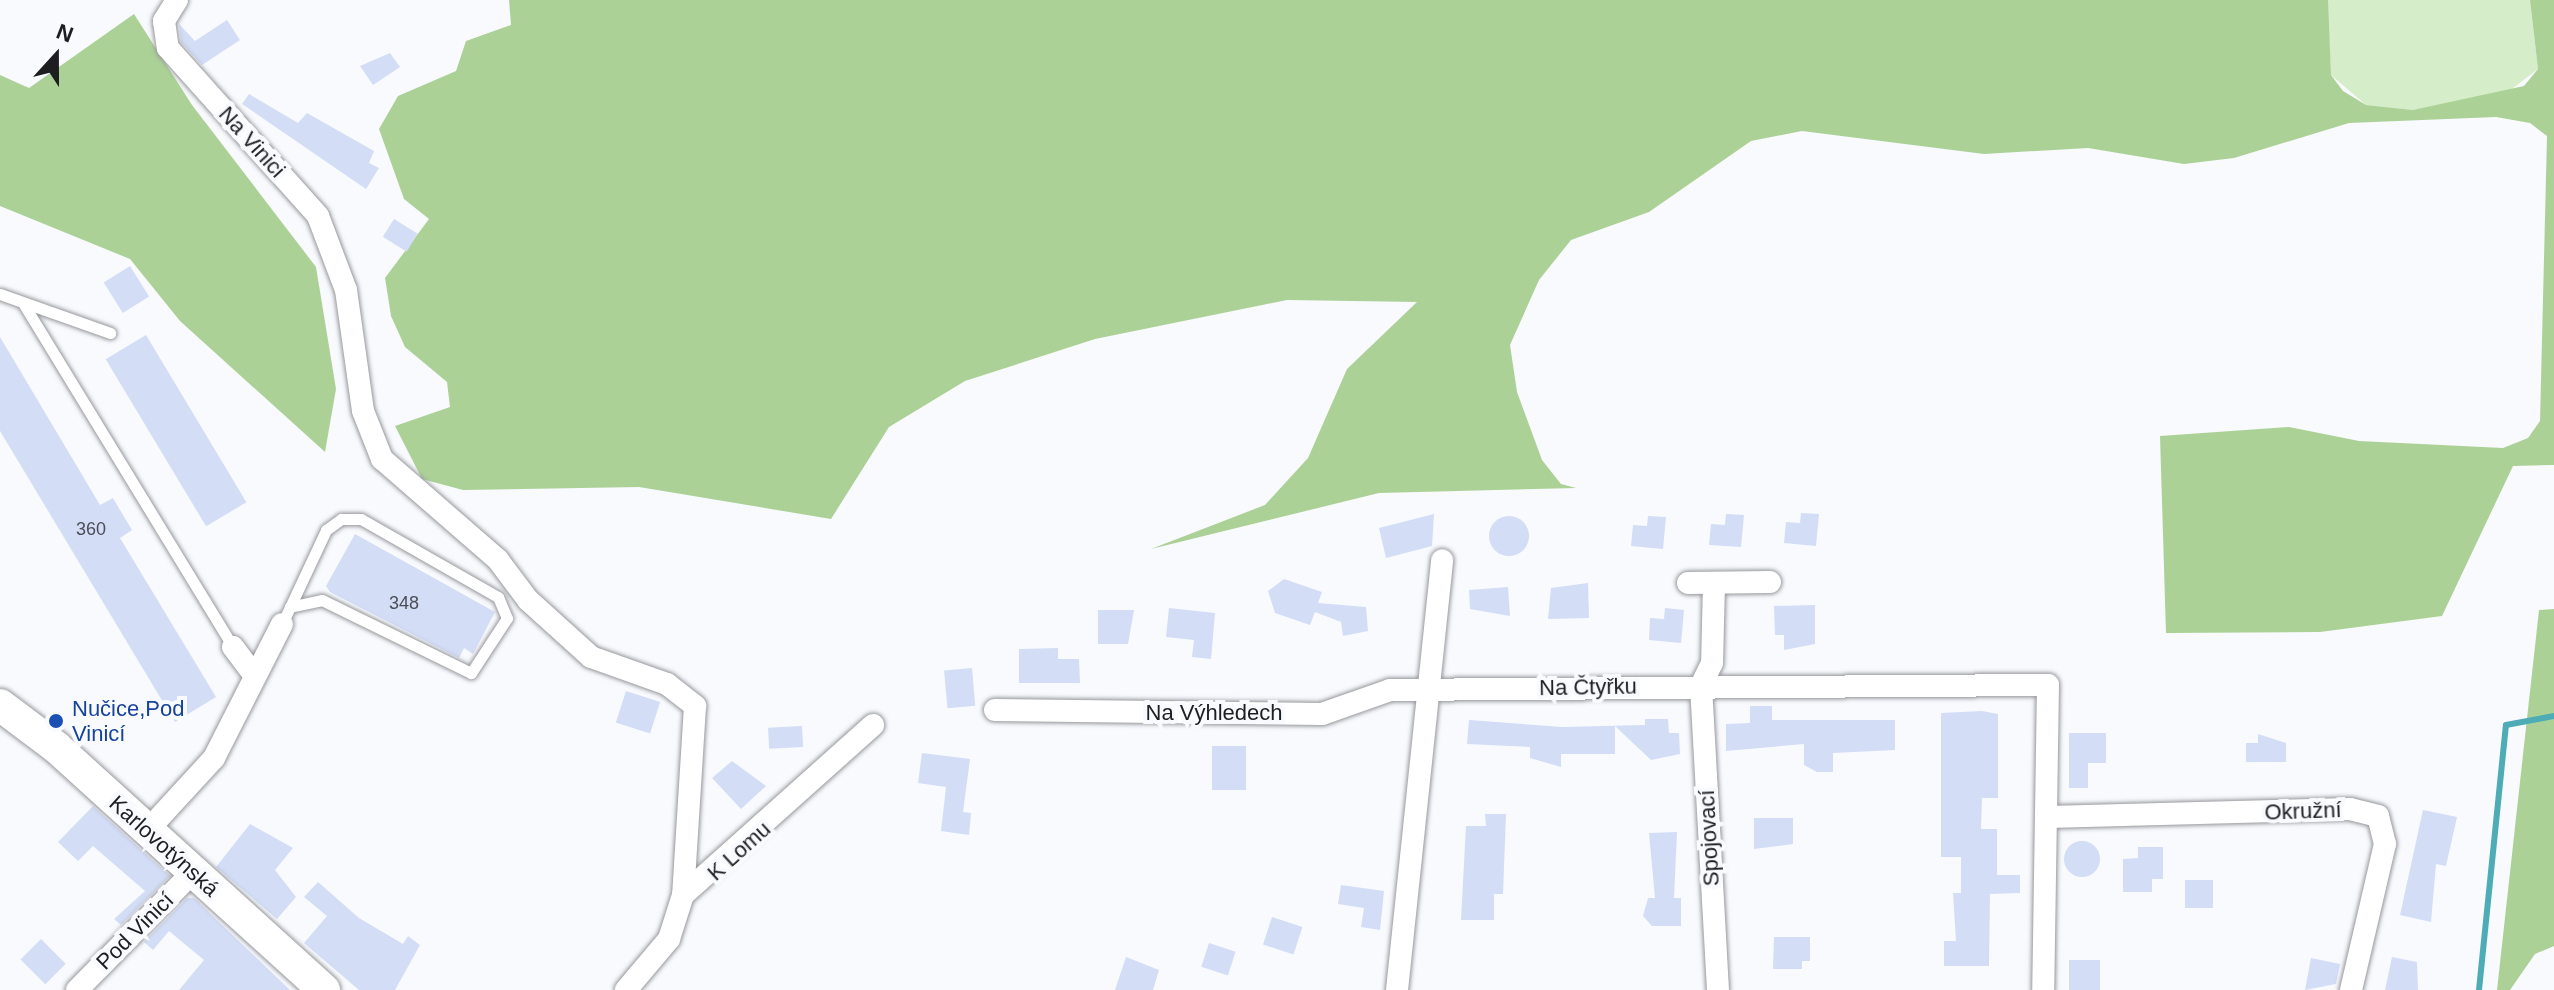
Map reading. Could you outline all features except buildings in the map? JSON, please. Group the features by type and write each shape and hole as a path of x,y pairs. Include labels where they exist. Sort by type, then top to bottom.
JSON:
{"main road":[{"name":"Karlovotýnská","path":"0,705 193,872 318,988"}],"street":[{"name":"Na Vinici","path":"177,0 164,21 168,48 318,216 346,290 363,411 382,459 498,560 528,600 591,657 667,684 695,706 683,895"},
{"path":"1397,990 1442,560"},
{"path":"1688,583 1770,582"},
{"path":"1701,686 1712,663 1714,583"},
{"path":"146,832 214,758 286,616"},
{"path":"233,647 255,676"},
{"name":"Na Čtyřku","path":"1429,691 2048,685 2048,817"},
{"name":"Spojovací","path":"1701,686 1718,990"},
{"name":"Na Výhledech","path":"995,710 1322,714 1390,690 1429,691"},
{"name":"K Lomu","path":"683,895 873,725"},
{"name":"Okružní","path":"2048,817 2350,809 2378,816 2385,844 2351,990"},
{"path":"2043,990 2048,817"},
{"name":"Pod Vinicí","path":"77,990 193,872"},
{"path":"626,990 669,939 683,895"}],"lane":[{"path":"0,294 110,333"},
{"path":"23,303 233,647"},
{"path":"341,519 361,519 498,597 507,618 471,673 322,600 286,616 326,530 341,519"}],"green space":[{"path":"509,0 2328,0 2331,75 2343,91 2366,105 2413,110 2524,86 2538,69 2530,0 2554,0 2554,465 2513,466 2442,616 2320,632 2166,633 2160,436 2289,427 2359,441 2503,448 2528,438 2540,421 2547,136 2530,123 2496,117 2349,123 2234,158 2184,164 2088,148 1984,154 1802,131 1751,141 1649,212 1571,240 1539,280 1510,345 1517,392 1542,460 1561,484 1576,488 1379,493 1151,549 1265,505 1308,458 1347,369 1417,302 1287,300 1095,339 965,381 889,427 831,519 639,487 463,490 422,479 395,426 450,407 447,382 405,347 391,316 385,278 429,219 404,199 379,129 398,96 456,71 466,41 511,25"},
{"path":"2327,0 2530,0 2538,69 2504,95 2413,110 2366,105 2331,75"},
{"path":"134,14 192,105 316,267 336,389 325,452 180,321 130,259 0,206 0,75 29,88"},
{"path":"2554,609 2554,946 2535,954 2510,990 2497,990 2539,610"}],"waterway":[{"path":"2479,990 2506,725 2554,716"}],"place":[{"name":"Nučice,Pod Vinicí","path":"56,721"}]}
